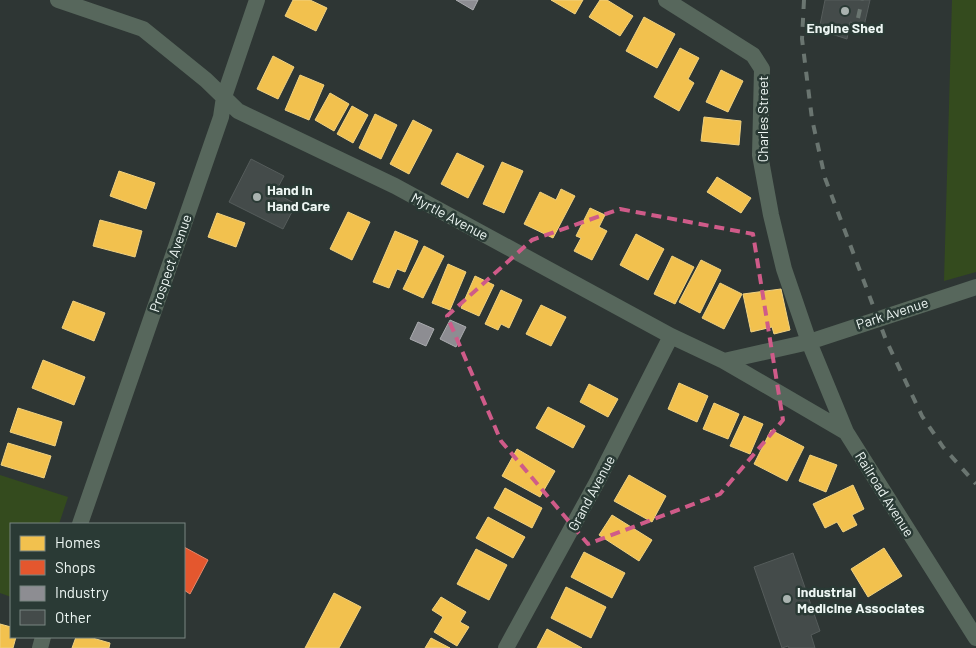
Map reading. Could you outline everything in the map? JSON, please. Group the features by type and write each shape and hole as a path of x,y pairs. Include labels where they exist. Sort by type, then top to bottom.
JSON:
{"street":[{"name":"Myrtle Avenue","path":"58,0 143,29 224,97 238,112 395,186 671,336 724,361 846,432"},
{"name":"Prospect Avenue","path":"80,523 221,117 224,97 257,0"},
{"name":"Charles Street","path":"666,0 752,55 762,69 760,155 784,269 809,342"},
{"name":"Park Avenue","path":"724,361 809,342 976,286"},
{"name":"Grand Avenue","path":"506,648 597,482 671,336"},
{"name":"Railroad Avenue","path":"809,342 846,432 976,638"}],"highlighted area":[{"path":"620,209 753,234 783,420 720,494 588,544 501,441 447,316 532,240"}],"green space":[{"path":"952,0 976,0 976,272 944,281"},
{"path":"0,475 68,497 59,523 10,523 10,597 0,593"}],"building: Homes":[{"path":"293,0 310,0 327,8 316,31 285,16"},
{"path":"551,0 583,0 575,14"},
{"path":"600,0 607,0 633,16 620,36 589,17"},
{"path":"644,17 675,34 657,68 626,51"},
{"path":"680,48 699,58 688,79 694,83 679,111 654,97"},
{"path":"273,56 294,67 278,99 257,89"},
{"path":"721,70 743,81 728,112 706,102"},
{"path":"300,75 324,85 309,120 285,110"},
{"path":"330,93 349,104 334,131 315,120"},
{"path":"352,106 368,115 353,143 337,134"},
{"path":"375,114 397,125 381,159 359,148"},
{"path":"704,117 741,121 739,145 701,141"},
{"path":"413,120 432,130 409,174 390,164"},
{"path":"457,153 484,166 468,198 441,184"},
{"path":"502,162 523,171 504,213 483,204"},
{"path":"119,171 155,183 146,209 110,196"},
{"path":"717,177 751,198 741,213 707,192"},
{"path":"561,189 575,196 553,238 524,224 540,192 556,200"},
{"path":"590,208 605,215 599,227 607,231 592,260 574,251 581,238 576,236"},
{"path":"348,212 370,222 352,260 330,249"},
{"path":"217,213 245,223 236,247 208,237"},
{"path":"100,220 142,231 135,257 93,246"},
{"path":"395,231 418,241 405,272 397,269 389,288 373,282"},
{"path":"636,234 664,249 648,280 620,265"},
{"path":"424,246 444,256 423,298 403,289"},
{"path":"672,256 694,267 675,304 654,294"},
{"path":"701,260 721,270 700,313 679,302"},
{"path":"448,264 466,272 450,310 432,303"},
{"path":"475,276 494,285 479,316 461,308"},
{"path":"720,283 742,294 724,329 702,318"},
{"path":"781,289 790,330 774,334 772,327 751,332 743,294"},
{"path":"501,290 522,300 509,328 501,324 498,330 485,324"},
{"path":"73,301 105,313 94,341 62,328"},
{"path":"541,305 566,317 551,346 526,334"},
{"path":"43,360 85,377 74,405 32,388"},
{"path":"679,383 708,396 697,422 668,409"},
{"path":"589,384 618,399 608,417 580,402"},
{"path":"714,403 739,414 728,439 703,429"},
{"path":"548,407 585,426 573,448 536,428"},
{"path":"18,408 62,422 55,446 10,432"},
{"path":"744,416 763,424 750,454 730,446"},
{"path":"771,430 804,447 787,481 754,464"},
{"path":"8,443 51,456 44,478 1,465"},
{"path":"517,449 555,471 540,497 502,476"},
{"path":"810,455 837,465 826,492 799,481"},
{"path":"629,475 666,496 652,522 614,501"},
{"path":"853,485 864,509 852,515 857,525 843,532 837,522 825,528 813,504"},
{"path":"505,488 542,508 532,528 494,508"},
{"path":"612,515 652,540 639,561 599,535"},
{"path":"488,517 525,537 513,558 476,538"},
{"path":"884,548 902,576 868,597 851,569"},
{"path":"476,549 507,565 489,600 457,584"},
{"path":"584,552 625,573 612,598 571,577"},
{"path":"566,587 606,607 591,638 551,618"},
{"path":"334,593 361,607 339,648 305,648"},
{"path":"441,597 466,612 460,622 469,627 457,646 434,632 443,617 432,610"},
{"path":"0,624 10,627 10,638 16,638 13,648 0,648"},
{"path":"547,629 582,648 537,648"},
{"path":"76,638 92,638 110,643 109,648 72,648"},
{"path":"431,638 450,648 425,648"}],"building: Shops":[{"path":"185,548 208,560 190,594 185,591"}],"building: Industry":[{"path":"456,0 478,0 473,10"},
{"path":"450,320 466,327 456,347 440,339"},
{"path":"418,322 434,329 426,346 410,339"}],"building: Other":[{"name":"Engine Shed","path":"825,0 870,0 864,26 850,22 847,39 819,30"},
{"name":"Hand in Hand Care","path":"251,159 284,176 275,193 296,204 283,229 229,202"},
{"name":"Industrial Medicine Associates","path":"793,553 820,631 811,635 815,648 789,648 788,646 782,648 754,567"}],"railway":[{"path":"804,0 802,39 812,119 825,178 886,340 922,416 943,447 976,484"},
{"path":"858,18 862,0"}],"place":[{"name":"Engine Shed","path":"845,11"},
{"name":"Hand in Hand Care","path":"257,197"},
{"name":"Industrial Medicine Associates","path":"787,599"}]}
